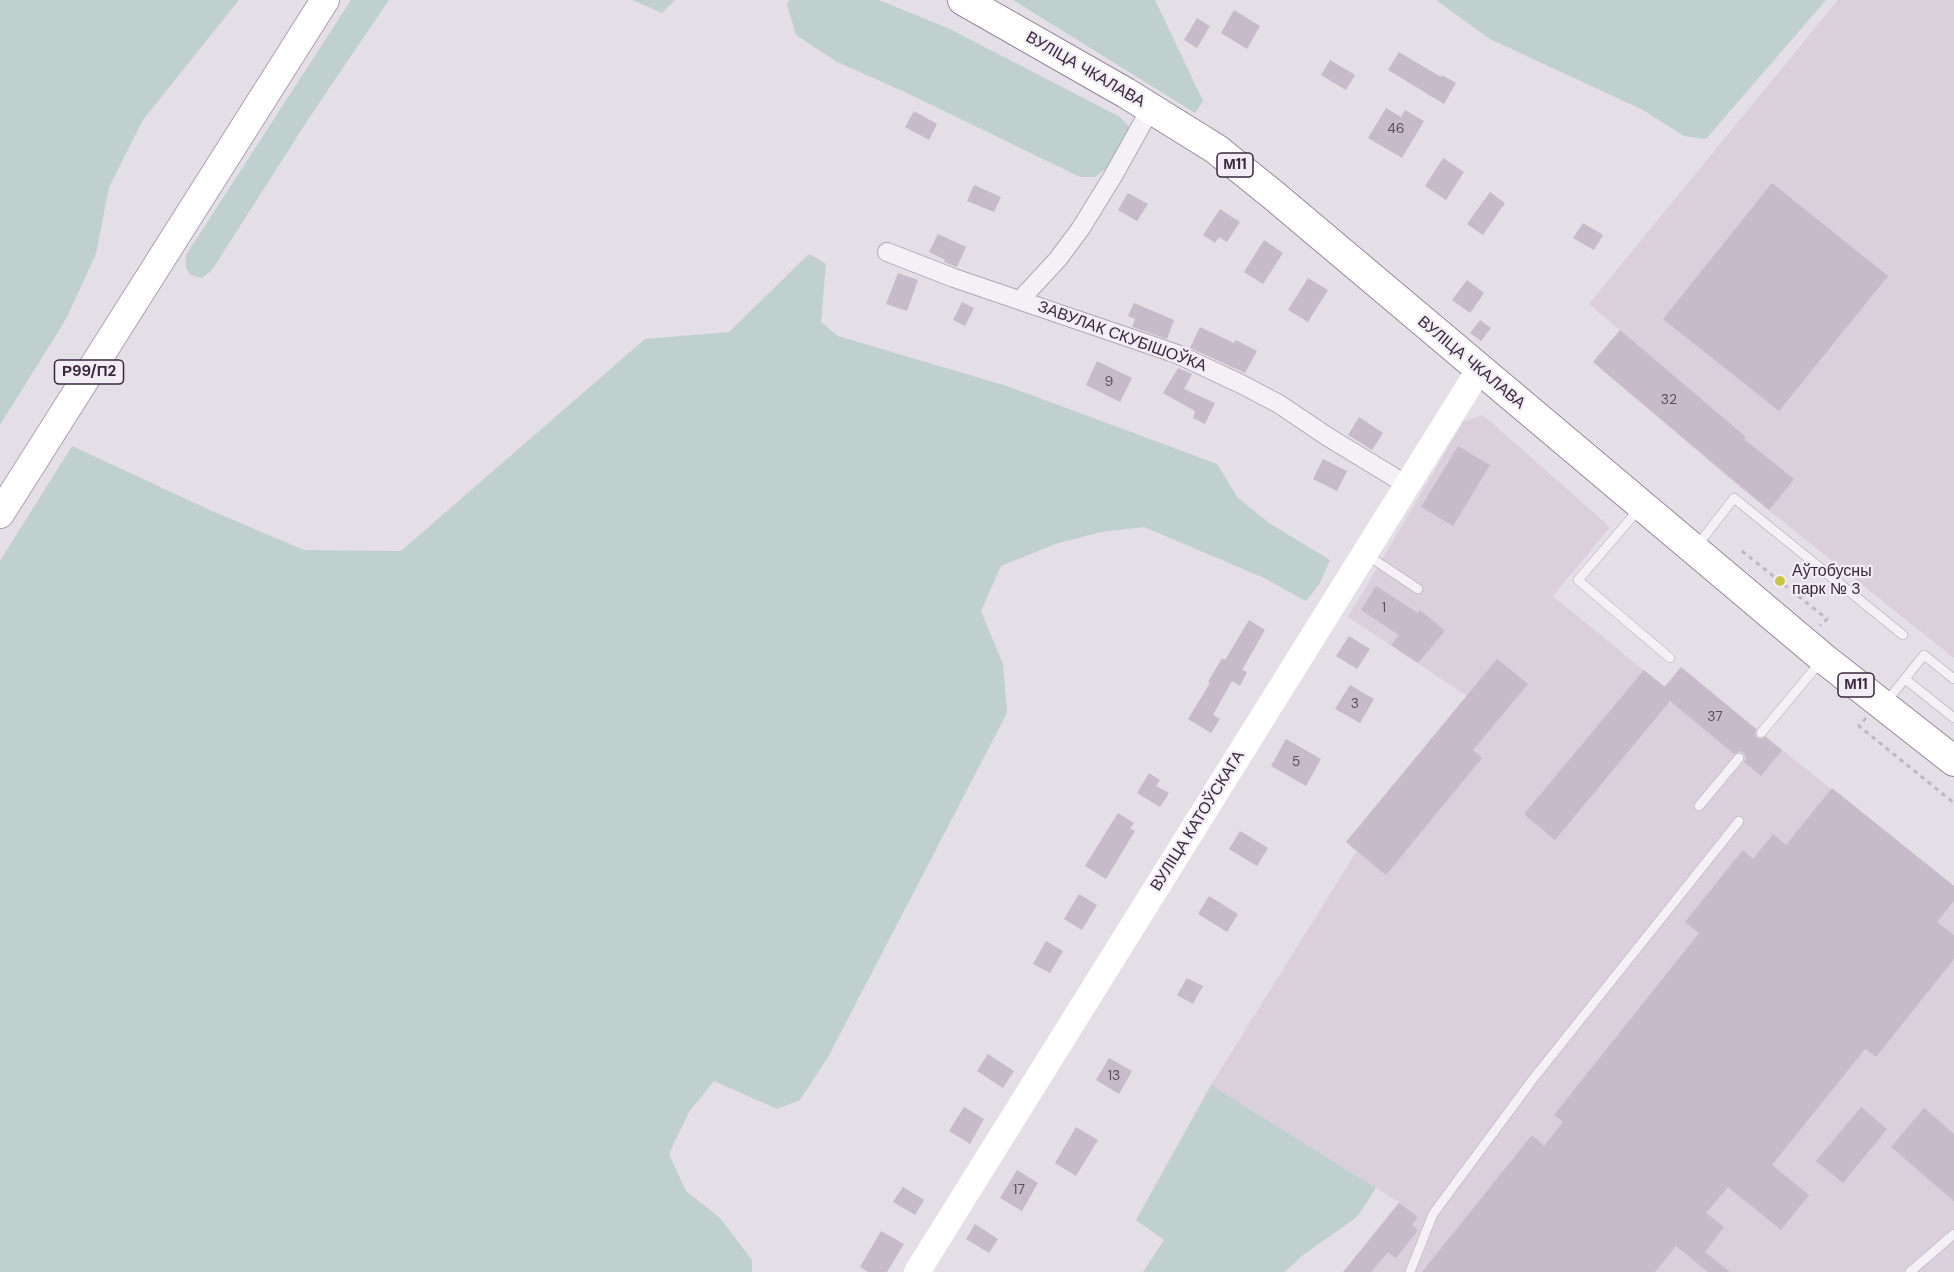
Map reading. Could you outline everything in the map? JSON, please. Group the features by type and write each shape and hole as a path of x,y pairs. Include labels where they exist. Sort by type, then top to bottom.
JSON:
{"highway":[{"name":"ВУЛІЦА ЧКАЛАВА","path":"963,0 1151,108 1216,149 1815,651 1878,708 1954,761"}],"main road":[{"name":"Р99/П2","path":"0,514 325,0"},
{"name":"ВУЛІЦА КАТОЎСКАГА","path":"917,1272 1479,370"}],"street":[{"path":"1020,300 1058,259 1081,228 1151,108"},
{"name":"ЗАВУЛАК СКУБІШОЎКА","path":"887,252 954,278 1177,354 1279,404 1407,485"}],"lane":[{"path":"1694,550 1734,498 1903,635"},
{"path":"1641,506 1578,580 1670,658"},
{"path":"1365,553 1418,589"},
{"path":"1761,733 1815,651"},
{"path":"1878,708 1924,655 1954,679"},
{"path":"1905,679 1954,718"},
{"path":"1699,806 1739,758"},
{"path":"1410,1272 1433,1214 1533,1079 1739,821"},
{"path":"1910,1272 1954,1234"}],"path":[{"path":"1742,551 1827,619 1815,651"},
{"path":"1878,708 1859,726 1954,803"}],"shaded area":[{"path":"0,0 239,0 143,120 109,187 96,254 66,319 0,425"},
{"path":"351,0 389,0 311,115 212,270 202,278 191,275 186,268 186,255"},
{"path":"632,0 675,0 662,13"},
{"path":"789,0 879,0 950,29 1120,117 1129,127 1110,165 1095,177 1080,177 905,92 837,62 796,35 787,5"},
{"path":"1013,0 1155,0 1203,101 1195,113"},
{"path":"1436,0 1826,0 1706,139 1684,136 1643,110 1490,39"},
{"path":"1838,0 1954,0 1954,658 1736,484 1593,362 1620,330 1589,304"},
{"path":"809,254 826,264 821,322 838,336 1010,387 1217,464 1238,498 1269,523 1330,560 1320,583 1306,601 1264,578 1144,527 1101,532 1058,543 1001,566 981,611 1003,664 1007,713 828,1057 800,1100 777,1109 714,1081 689,1112 669,1154 686,1191 720,1218 752,1260 752,1272 0,1272 0,561 72,446 212,511 304,550 401,551 645,339 729,332"},
{"path":"1483,415 1610,527 1553,596 1664,687 1681,667 1954,886 1954,1272 1343,1272 1399,1202 1211,1085 1357,851 1467,696 1348,617 1463,422"},
{"path":"1211,1085 1376,1188 1357,1217 1303,1255 1285,1272 1143,1272 1164,1240 1136,1220"}],"building":[{"path":"1234,10 1260,26 1247,49 1221,33"},
{"path":"1197,18 1210,26 1197,48 1184,40"},
{"path":"1399,52 1441,77 1442,75 1456,83 1444,104 1388,70"},
{"path":"1330,60 1355,75 1346,90 1321,75"},
{"path":"1386,108 1401,117 1405,110 1424,121 1402,158 1368,138"},
{"path":"914,111 937,124 929,140 905,127"},
{"path":"1443,158 1464,172 1446,200 1425,186"},
{"path":"1772,183 1888,276 1779,411 1663,319"},
{"path":"974,185 1001,197 994,212 967,201"},
{"path":"1490,192 1505,203 1483,235 1467,224"},
{"path":"1128,193 1148,204 1137,221 1118,210"},
{"path":"1220,209 1240,222 1227,242 1219,237 1215,243 1203,235"},
{"path":"1583,223 1603,235 1594,250 1573,238"},
{"path":"938,234 966,247 957,267 929,252"},
{"path":"1264,240 1283,253 1263,284 1244,272"},
{"path":"898,273 918,280 907,311 886,304"},
{"path":"1308,278 1328,290 1308,322 1288,310"},
{"path":"1467,280 1484,293 1470,313 1452,300"},
{"path":"962,302 974,308 965,326 953,320"},
{"path":"1134,303 1174,320 1167,339 1132,327 1135,319 1128,316"},
{"path":"1480,320 1491,328 1481,341 1470,333"},
{"path":"1200,327 1234,343 1236,340 1257,351 1245,373 1190,348"},
{"path":"1620,330 1746,437 1744,439 1794,479 1769,510 1593,362"},
{"path":"1097,361 1132,378 1120,402 1086,385"},
{"path":"1178,368 1192,374 1184,389 1215,403 1205,424 1193,418 1195,411 1163,393"},
{"path":"1359,417 1383,433 1372,450 1348,435"},
{"path":"1458,446 1490,465 1453,526 1421,507"},
{"path":"1323,459 1347,471 1337,491 1313,479"},
{"path":"1376,586 1418,613 1420,610 1445,631 1418,663 1391,645 1399,635 1361,610"},
{"path":"1249,620 1265,630 1242,670 1247,672 1240,686 1232,681 1213,715 1220,719 1211,733 1188,719 1222,658 1225,660"},
{"path":"1349,636 1370,649 1357,669 1336,656"},
{"path":"1497,659 1528,684 1473,750 1482,758 1386,875 1346,842"},
{"path":"1681,667 1756,729 1757,738 1766,737 1782,750 1761,776 1744,762 1746,759 1744,753 1740,751 1734,754 1670,701 1555,840 1524,814 1644,670 1665,687"},
{"path":"1350,685 1374,699 1360,723 1335,709"},
{"path":"1286,739 1321,759 1306,786 1271,766"},
{"path":"1149,773 1160,780 1156,786 1169,793 1160,807 1137,793"},
{"path":"1832,788 1954,886 1954,901 1937,922 1954,935 1954,959 1876,1057 1865,1049 1772,1165 1809,1195 1781,1230 1728,1187 1706,1213 1724,1227 1705,1252 1730,1272 1708,1272 1676,1246 1655,1272 1422,1272 1532,1135 1544,1146 1563,1122 1554,1115 1699,933 1685,922 1743,850 1753,859 1773,834 1786,845"},
{"path":"1118,813 1134,823 1130,828 1135,831 1106,879 1085,866"},
{"path":"1240,831 1268,848 1257,866 1229,849"},
{"path":"1079,894 1097,905 1082,930 1064,919"},
{"path":"1209,896 1238,914 1227,932 1198,914"},
{"path":"1046,941 1063,951 1050,973 1033,964"},
{"path":"1187,978 1203,986 1193,1004 1177,995"},
{"path":"988,1054 1014,1071 1003,1088 977,1071"},
{"path":"1109,1058 1132,1071 1119,1094 1096,1080"},
{"path":"964,1107 984,1119 970,1144 949,1131"},
{"path":"1861,1107 1887,1129 1843,1183 1816,1161"},
{"path":"1924,1108 1954,1134 1954,1201 1891,1147"},
{"path":"1076,1127 1098,1140 1076,1176 1055,1163"},
{"path":"1017,1170 1038,1183 1022,1211 1000,1198"},
{"path":"903,1187 924,1200 915,1215 893,1202"},
{"path":"1399,1203 1418,1217 1412,1225 1418,1230 1396,1258 1388,1252 1371,1272 1343,1272"},
{"path":"975,1224 998,1239 989,1253 966,1239"},
{"path":"881,1231 904,1244 887,1272 868,1272 860,1267"}],"place":[{"name":"Аўтобусны парк № 3","path":"1780,581"}]}
